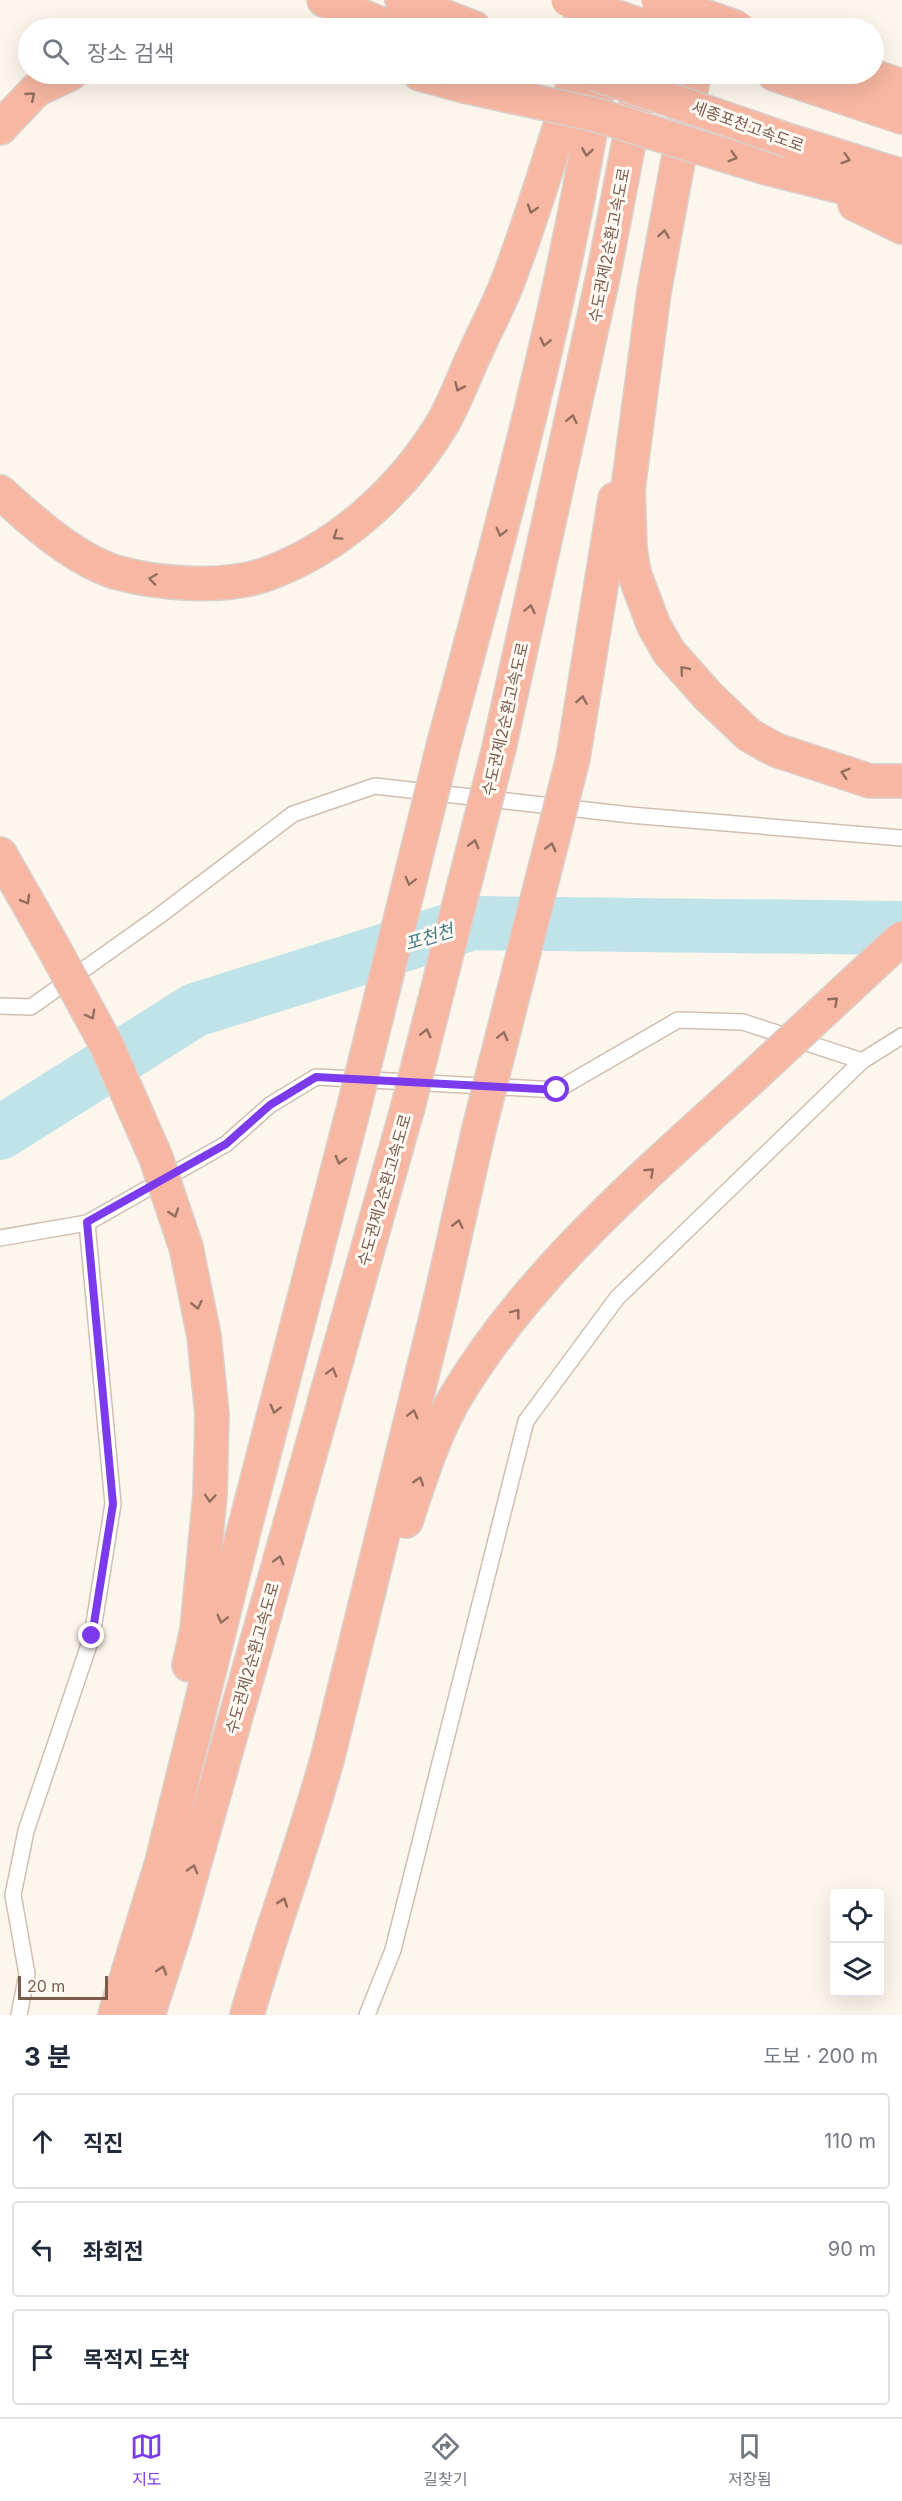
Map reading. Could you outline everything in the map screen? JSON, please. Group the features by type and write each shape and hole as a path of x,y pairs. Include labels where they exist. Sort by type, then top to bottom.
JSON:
{"highway":[{"path":"324,0 366,18"},
{"path":"402,0 447,18"},
{"path":"568,0 620,18"},
{"path":"595,18 601,0"},
{"path":"608,18 611,0"},
{"path":"652,18 657,0 709,18"},
{"path":"700,18 703,0"},
{"path":"884,80 902,86"},
{"path":"0,128 36,90 49,84"},
{"path":"457,84 597,116 781,171 902,202"},
{"path":"521,84 597,116"},
{"path":"0,492 31,520 75,551 114,571 156,580 218,584 263,575 303,557 340,535 373,509 419,455 444,421 507,283 574,84"},
{"name":"수도권제2순환고속도로","path":"148,2015 154,1914 243,1534 355,1103 444,742 501,532 583,180 596,84"},
{"name":"세종포천고속도로","path":"626,84 790,141 902,176"},
{"name":"수도권제2순환고속도로","path":"154,1914 407,1110 500,748 604,272 640,84"},
{"path":"247,2015 264,1957 309,1825 328,1756 440,1302 478,1133 573,758 607,541 692,84"},
{"path":"804,84 902,117"},
{"path":"781,171 902,227"},
{"path":"654,292 628,489 630,549 634,573 654,626 669,652 689,676 749,735 776,750 870,781 902,781"},
{"path":"0,854 106,1044 156,1158 186,1247 204,1336 212,1414 210,1495 197,1630 154,1914 113,2015"},
{"path":"328,1756 429,1451 455,1399 490,1347 558,1264 635,1185 902,938"}],"lane":[{"path":"0,1006 31,1007 159,916 293,814 375,786 630,815 902,838"},
{"path":"0,1238 87,1222 226,1144 270,1105 316,1077 557,1090 678,1020 743,1022 862,1061"},
{"path":"367,2015 393,1950 526,1421 617,1298 862,1061 902,1036"},
{"path":"19,2015 27,1974 13,1894 26,1832 92,1636 113,1504 87,1222"}],"waterway":[{"name":"포천천","path":"0,1133 195,1010 473,923 902,928"}],"route":[{"path":"92,1636 113,1504 87,1222 226,1144 270,1105 316,1077 557,1090"}]}
